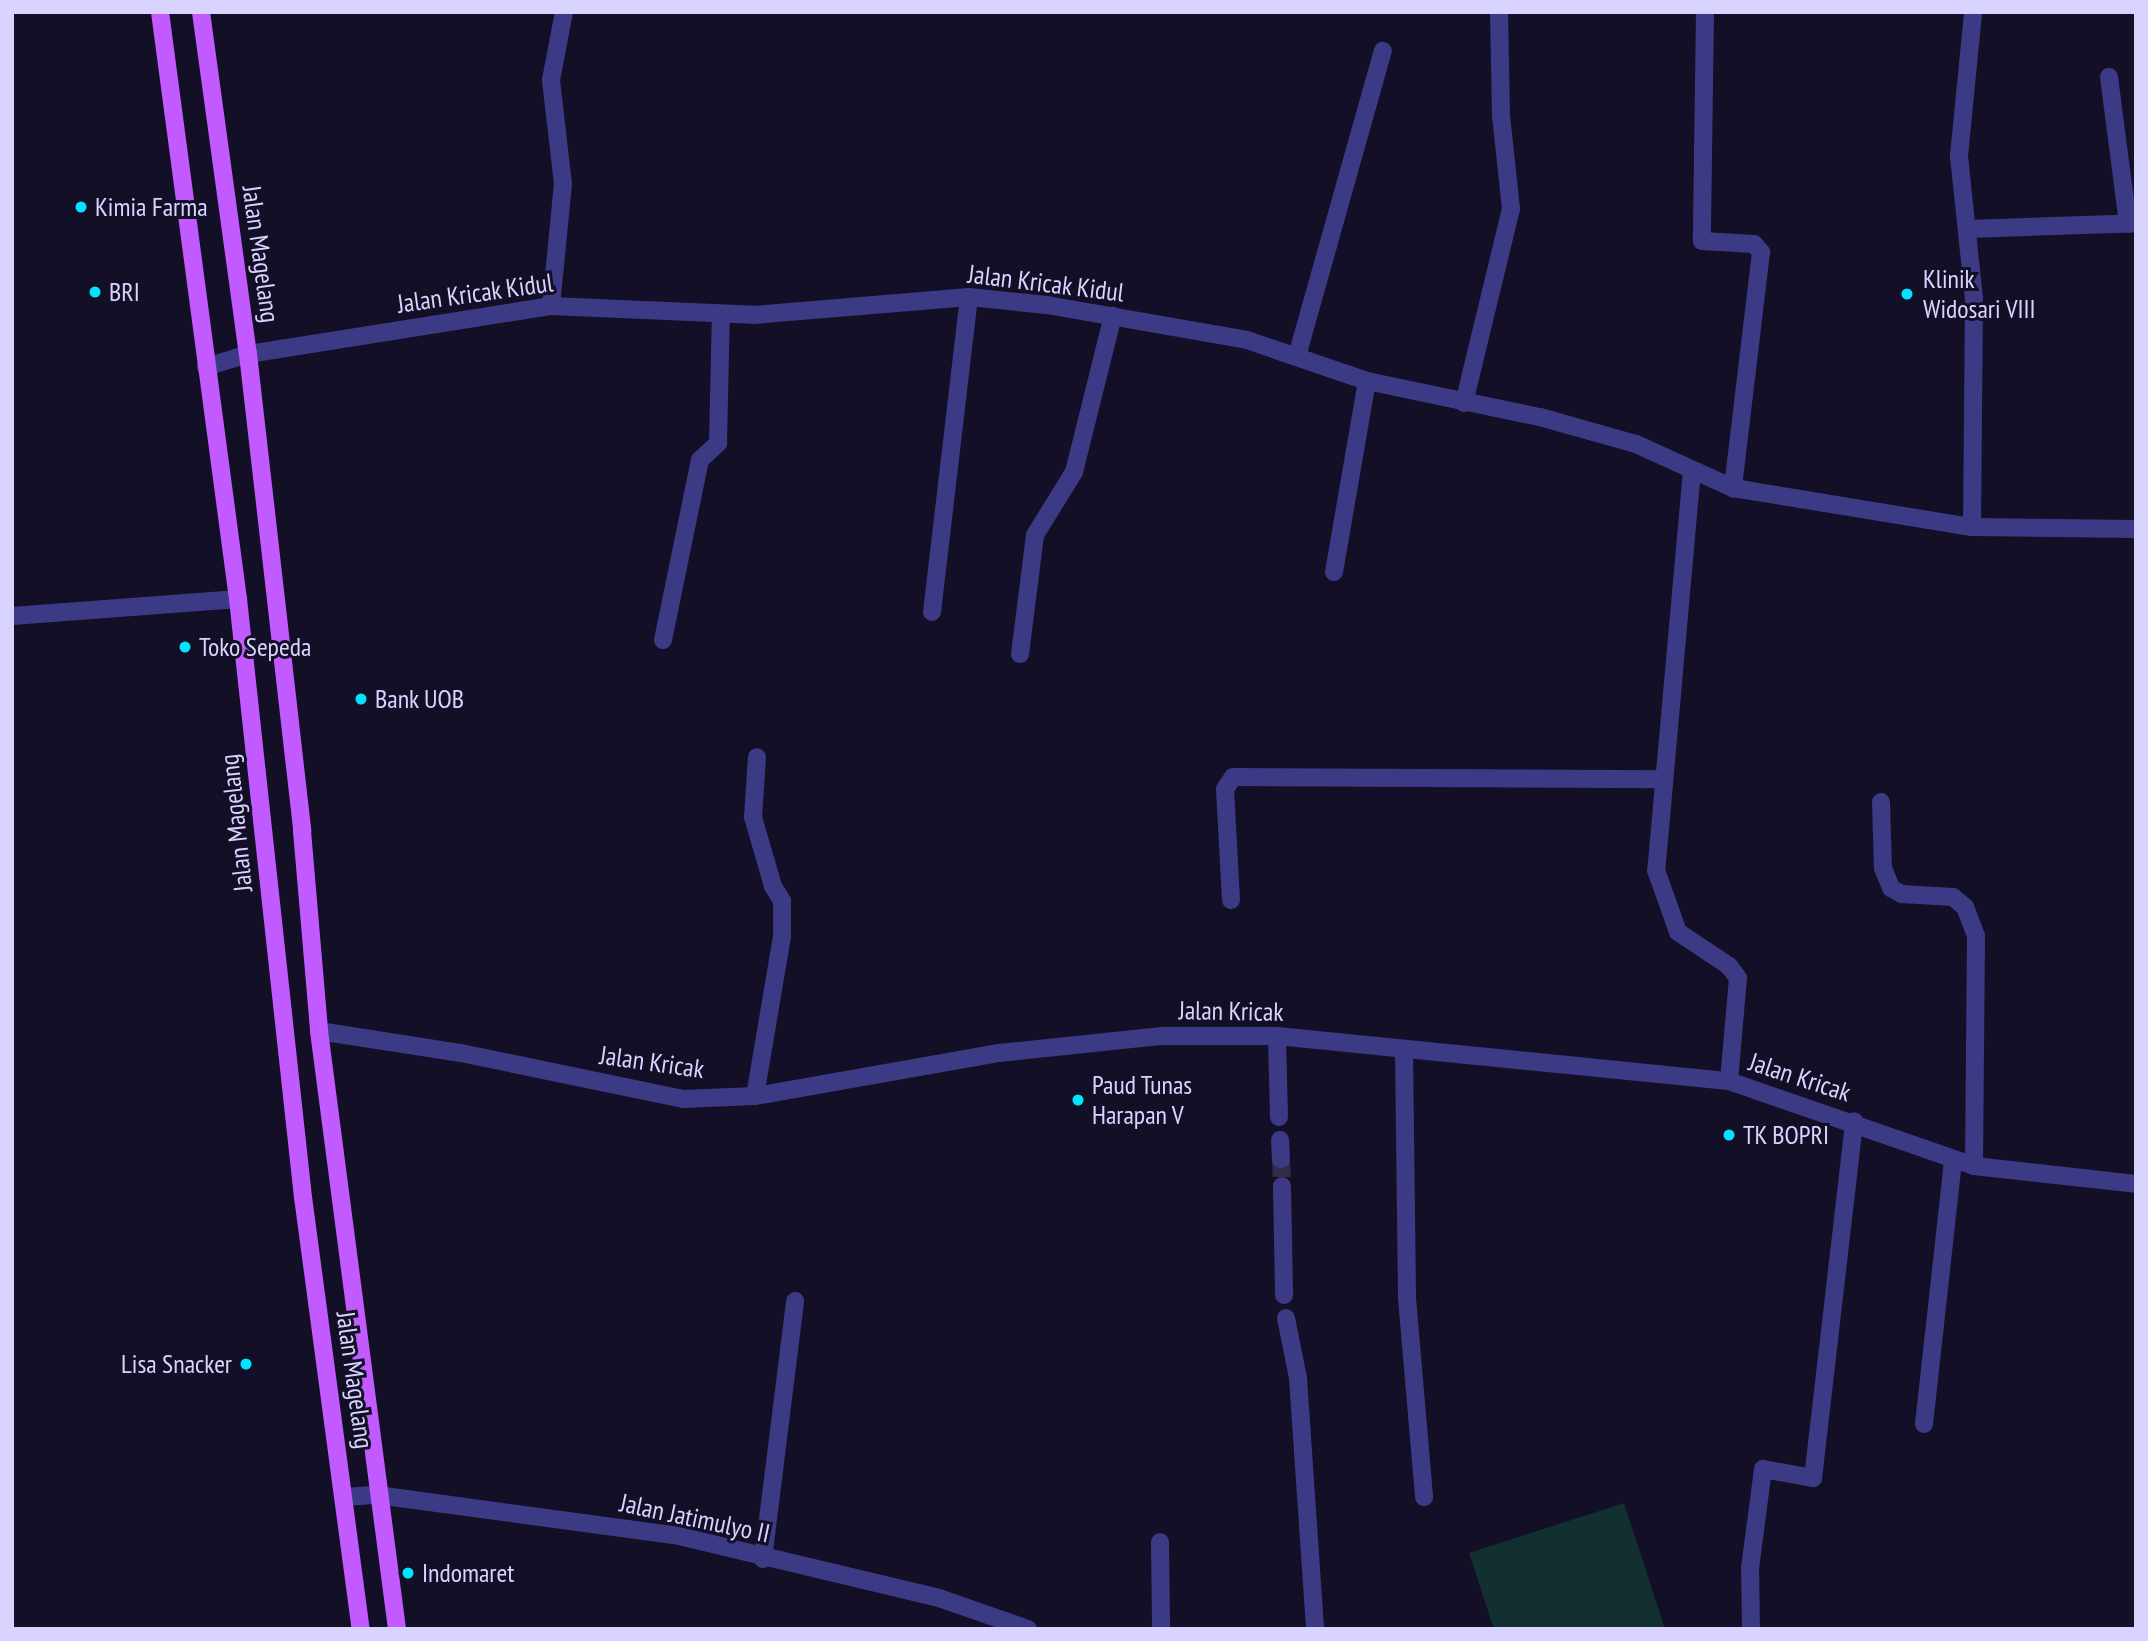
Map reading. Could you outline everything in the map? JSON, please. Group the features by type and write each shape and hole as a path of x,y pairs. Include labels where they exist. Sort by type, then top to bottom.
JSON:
{"main road":[{"name":"Jalan Magelang","path":"160,12 238,599 303,1197 361,1629"},
{"name":"Jalan Magelang","path":"201,12 248,354 302,831 319,1031 377,1495 397,1629"}],"street":[{"path":"551,306 563,184 551,80 564,12"},
{"path":"1464,403 1511,209 1502,115 1499,12"},
{"path":"1704,12 1702,241 1754,244 1761,252 1733,488"},
{"path":"1972,527 1974,299 1959,156 1973,12"},
{"path":"1297,356 1383,51"},
{"path":"1968,229 2132,223 2109,77"},
{"path":"932,612 969,297"},
{"name":"Jalan Kricak Kidul","path":"206,367 248,354 551,306 721,314 807,313 969,297 1192,328 1297,356 1367,381 1540,417 1636,444 1733,488 1972,527 2136,529"},
{"path":"663,640 699,460 718,443 721,314"},
{"path":"1020,654 1035,535 1074,472 1113,316"},
{"path":"1334,572 1367,381"},
{"path":"1692,470 1661,779 1656,870 1678,932 1729,966 1738,978 1729,1082"},
{"path":"12,616 238,599"},
{"path":"755,1096 782,937 782,901 753,817 757,757"},
{"path":"1231,900 1225,789 1233,777 1661,779"},
{"path":"1881,802 1883,868 1891,888 1902,894 1953,897 1965,907 1974,929 1978,950 1974,1166"},
{"name":"Jalan Kricak","path":"319,1031 461,1054 683,1099 755,1096 999,1053 1162,1037 1277,1036 1729,1082 1854,1121 1974,1166 2136,1184"},
{"path":"1277,1036 1279,1117"},
{"path":"1404,1051 1407,1298 1424,1497"},
{"path":"1751,1629 1750,1568 1763,1469 1813,1478 1854,1121"},
{"path":"1280,1140 1281,1159"},
{"path":"1924,1424 1953,1160"},
{"path":"1282,1186 1284,1295"},
{"path":"763,1559 795,1301"},
{"path":"1286,1318 1298,1378 1315,1629"},
{"name":"Jalan Jatimulyo II","path":"345,1497 377,1495 679,1536 763,1559 939,1598 1028,1629"},
{"path":"1160,1542 1161,1629"}],"green space":[{"path":"1624,1503 1665,1629 1494,1629 1469,1553"}],"tunnel":[{"path":"1281,1159 1282,1186"}],"place":[{"name":"Kimia Farma","path":"81,207"},
{"name":"BRI","path":"95,292"},
{"name":"Klinik Widosari VIII","path":"1907,294"},
{"name":"Toko Sepeda","path":"185,647"},
{"name":"Bank UOB","path":"361,699"},
{"name":"Paud Tunas Harapan V","path":"1078,1100"},
{"name":"TK BOPRI","path":"1729,1135"},
{"name":"Lisa Snacker","path":"246,1364"},
{"name":"Indomaret","path":"408,1573"}]}
